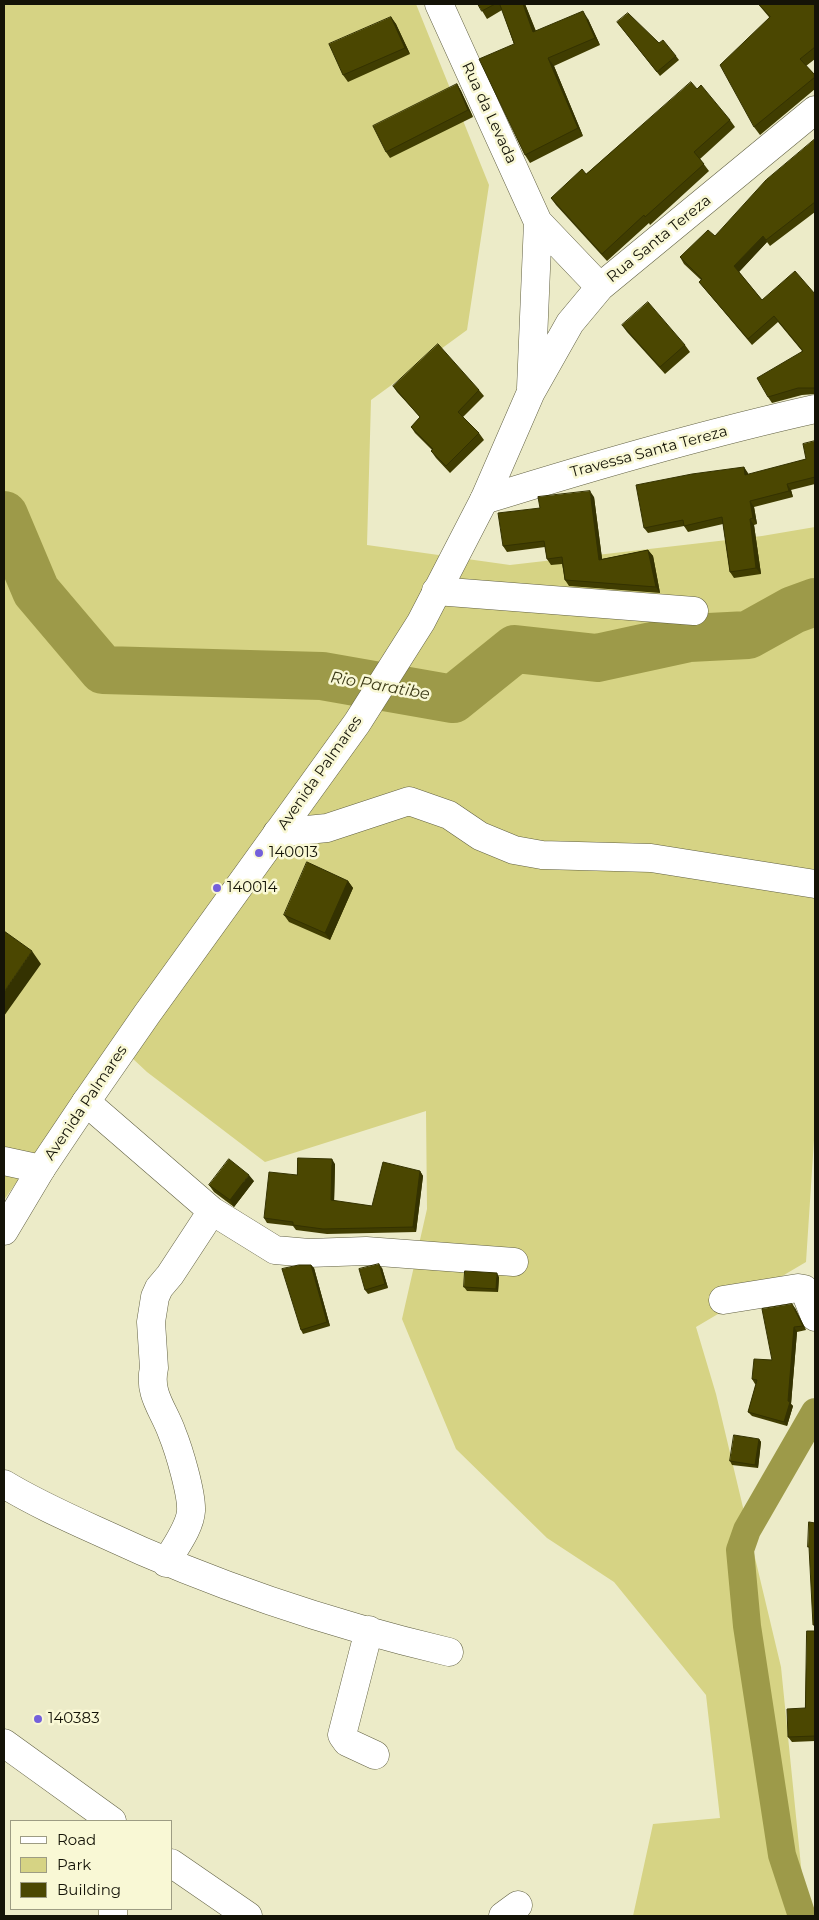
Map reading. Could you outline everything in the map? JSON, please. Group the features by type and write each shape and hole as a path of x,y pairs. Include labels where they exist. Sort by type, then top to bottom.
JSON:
{"street":[{"name":"Rua da Levada","path":"439,4 538,222 600,287"},
{"name":"Rua Santa Tereza","path":"531,392 570,323 600,287 815,110"},
{"name":"Rua da Levada","path":"531,392 538,222"},
{"name":"Avenida Palmares","path":"4,1231 41,1169 86,1102 365,710 421,622 484,500 531,392"},
{"name":"Travessa Santa Tereza","path":"484,500 567,474 745,425 815,409"},
{"path":"436,591 694,611"},
{"path":"277,833 327,828 408,801 448,816 480,836 514,850 542,855 651,858 815,884"},
{"path":"86,1102 212,1211 275,1250 309,1253 366,1251 514,1262"},
{"path":"4,1162 41,1169"},
{"path":"166,1563 189,1522 191,1506 177,1447 172,1431 159,1408 152,1377 154,1368 153,1308 159,1288 212,1211"},
{"path":"723,1300 798,1288 804,1289 815,1317"},
{"path":"4,1484 59,1513 166,1563 261,1598 449,1652"},
{"path":"369,1630 342,1735 347,1742 375,1755"},
{"path":"4,1744 111,1820"},
{"path":"172,1864 248,1916"}],"green space":[{"path":"4,4 416,4 489,185 467,330 371,400 367,545 510,565 762,536 815,527 815,1125 806,1262 696,1327 716,1394 781,1667 806,1916 633,1916 653,1824 720,1818 706,1695 614,1582 547,1538 456,1449 402,1319 427,1209 426,1111 265,1162 147,1072 115,1042 4,1200"}],"building":[{"path":"478,4 495,4 482,11"},
{"path":"500,4 523,4 533,32 583,11 595,38 548,58 578,128 525,155 479,59 514,44"},
{"path":"759,4 815,4 815,47 800,59 815,77 754,127 720,65 770,17"},
{"path":"628,13 659,43 663,40 676,56 657,72 617,22"},
{"path":"391,17 405,48 343,75 329,44"},
{"path":"691,82 697,89 701,85 730,120 694,152 704,164 602,254 551,198 582,169 586,174"},
{"path":"457,84 468,110 386,152 373,126"},
{"path":"815,139 815,202 766,240 763,236 734,266 762,300 795,271 815,294 815,388 798,388 768,397 757,378 803,351 774,316 748,339 699,282 702,279 680,257 708,230 715,236 766,180"},
{"path":"648,302 685,345 660,367 622,325"},
{"path":"438,344 479,390 458,412 479,433 446,466 431,451 433,449 411,427 420,417 393,386"},
{"path":"815,441 815,477 787,484 789,491 750,501 753,518 750,519 756,568 730,572 722,517 684,526 683,520 644,528 636,485 692,474 744,467 745,475 806,459 803,444"},
{"path":"590,491 599,560 648,550 656,587 565,580 562,557 547,559 544,541 503,546 498,513 540,508 538,497"},
{"path":"307,862 348,881 325,933 284,915"},
{"path":"4,931 32,951 4,992"},
{"path":"298,1158 332,1159 331,1200 372,1206 383,1162 420,1171 413,1227 323,1229 293,1225 293,1222 264,1218 269,1172 297,1175"},
{"path":"229,1159 249,1175 230,1200 209,1185"},
{"path":"379,1264 385,1284 365,1290 359,1269"},
{"path":"299,1265 311,1265 327,1322 301,1330 282,1269"},
{"path":"465,1271 497,1273 496,1289 464,1287"},
{"path":"792,1304 803,1326 794,1327 788,1401 790,1402 784,1422 748,1412 757,1380 752,1379 754,1359 772,1360 762,1309"},
{"path":"734,1435 759,1439 755,1465 730,1461"},
{"path":"809,1522 815,1523 815,1625 813,1625 808,1547"},
{"path":"807,1631 815,1631 815,1736 788,1737 787,1709 805,1708"}],"waterway":[{"name":"Rio Paratibe","path":"4,515 36,591 103,670 322,676 453,699 515,649 597,658 689,638 748,635 793,610 815,602"},
{"path":"802,1916 782,1855 747,1626 740,1550 747,1530 815,1412"}],"place":[{"name":"140013","path":"259,853"},
{"name":"140014","path":"217,888"},
{"name":"140383","path":"38,1719"}]}
